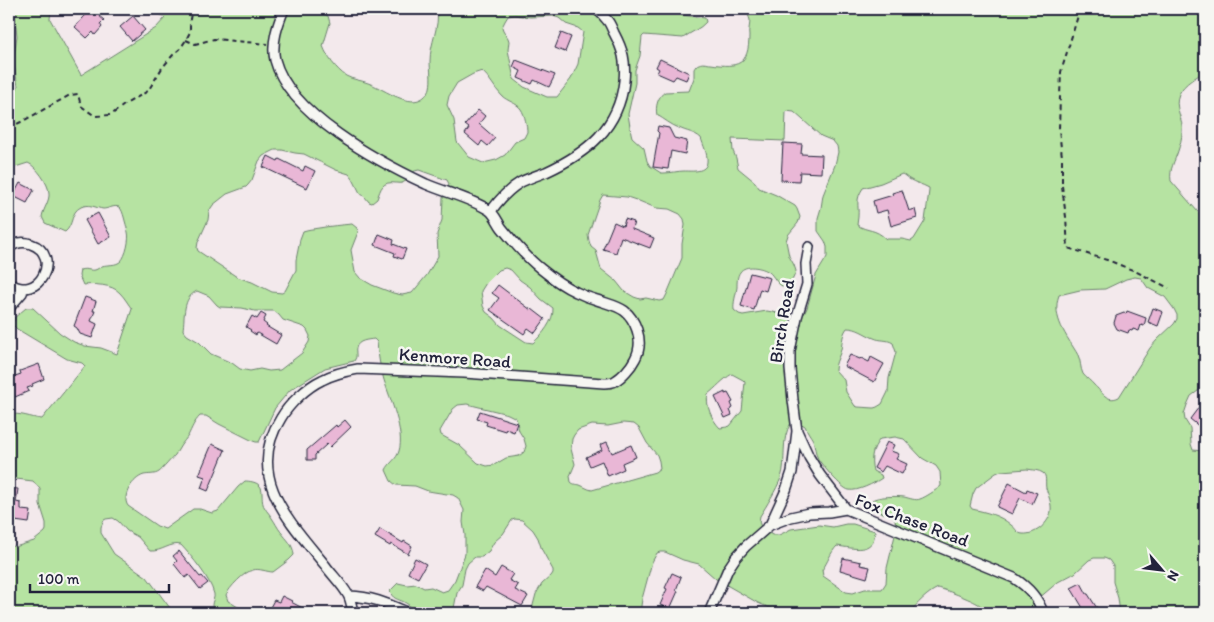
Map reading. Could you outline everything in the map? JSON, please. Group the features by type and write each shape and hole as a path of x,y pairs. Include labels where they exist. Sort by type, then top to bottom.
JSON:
{"street":[{"name":"Kenmore Road","path":"284,9 275,39 275,59 283,81 318,118 366,152 388,164 427,184 491,211 524,255 558,282 576,292 617,306 628,314 638,333 639,345 637,355 632,364 614,381 604,384 464,373 358,369 321,380 302,394 286,410 275,427 268,452 267,470 272,489 287,518 350,596 353,613"},
{"path":"491,211 498,201 521,182 548,171 591,146 604,132 616,113 623,93 625,71 622,48 608,20 596,9"},
{"path":"9,248 17,243 29,243 39,248 45,257 46,264 46,270 42,279 35,285 24,288 17,287 9,282"},
{"name":"Birch Road","path":"770,525 792,472 797,431 790,369 790,351 796,317 807,284 806,264 809,247"},
{"path":"9,308 22,294 24,288"},
{"name":"Birch Road","path":"797,431 820,476 846,509"},
{"name":"Fox Chase Road","path":"709,613 728,568 746,546 770,525 809,513 846,509 1014,578 1026,586 1034,595 1043,613"},
{"path":"350,596 377,600 409,613"}],"path":[{"path":"9,128 70,95 78,94 81,106 95,116 111,115 148,91 162,68 186,40 190,32 192,9"},
{"path":"1080,9 1061,72 1060,88 1059,129 1068,248 1110,261 1169,288"},
{"path":"186,40 195,44 214,39 275,45"}],"green space":[{"path":"14,9 51,9 50,19 81,75 156,28 165,18 146,9 315,9 328,16 330,23 323,46 329,58 339,70 346,76 373,85 401,99 415,101 424,97 430,88 430,54 438,16 437,9 672,9 683,15 705,18 706,22 683,38 644,35 642,37 628,114 632,137 644,148 650,166 664,173 701,170 706,166 707,159 701,138 657,115 659,99 665,92 689,91 694,78 694,69 698,64 735,65 744,59 747,53 750,20 746,9 1205,9 1205,71 1187,83 1177,99 1182,122 1182,134 1172,169 1171,181 1205,220 1205,386 1191,396 1184,414 1190,428 1193,450 1203,451 1205,449 1205,613 1120,613 1113,582 1113,566 1109,560 1094,558 1089,560 1075,573 1058,582 1038,599 1034,604 1035,613 985,613 978,604 938,588 919,602 909,613 778,613 716,579 699,564 660,552 657,553 652,562 640,613 528,613 532,609 536,594 542,584 551,576 553,570 533,530 522,520 515,519 512,520 503,534 494,542 489,551 482,557 475,557 468,563 462,585 457,593 453,613 419,611 394,597 390,591 398,583 416,584 424,588 431,587 442,592 448,590 455,580 465,554 464,510 458,498 453,495 428,491 415,486 396,485 391,481 386,470 398,454 400,435 396,416 381,371 377,342 374,339 357,345 354,361 325,368 290,390 275,408 259,442 253,441 206,416 200,416 175,455 162,469 156,474 140,477 129,488 126,497 128,506 157,526 165,529 193,509 212,513 218,511 245,481 260,486 264,505 291,545 294,555 273,572 258,569 250,571 230,588 226,595 228,601 248,613 213,613 214,595 209,581 181,545 177,544 150,551 138,537 127,531 113,518 104,520 101,533 114,554 147,577 172,613 9,613 9,544 15,547 34,541 45,532 46,523 40,504 40,489 33,481 16,479 9,476 9,415 42,419 85,366 82,363 67,359 17,329 12,324 14,318 26,308 33,308 60,333 74,342 117,354 132,309 117,290 103,285 83,285 79,276 80,270 95,270 102,266 117,264 123,259 128,235 122,210 115,206 103,209 87,205 81,207 75,212 70,226 65,232 45,223 42,217 49,193 47,185 38,171 28,163 9,169 9,97 16,91 18,86 13,60 17,36","holes":["508,16 553,16 583,32 578,64 571,79 557,97 547,97 524,87 514,79 508,50 509,41 502,27","482,71 502,96 521,109 527,127 524,138 515,142 505,155 496,160 483,163 469,157 457,142 454,120 447,105 449,96 457,83","786,111 794,112 821,136 833,141 837,146 838,152 835,165 823,195 818,218 818,231 825,241 827,257 816,275 807,308 804,314 799,317 767,311 743,315 734,310 738,277 742,269 754,267 762,269 769,272 780,285 790,285 796,271 789,256 786,241 800,217 795,206 759,188 755,182 738,168 732,139 785,141","275,150 304,154 336,170 349,174 360,193 372,203 377,199 385,184 403,183 412,173 419,170 447,180 449,184 443,198 442,220 437,234 438,256 427,275 412,293 402,295 372,285 360,278 355,272 351,250 358,232 357,228 352,224 307,230 303,231 300,239 296,270 285,291 282,293 272,292 237,277 198,251 197,248 208,220 209,211 213,205 227,194 246,187 252,180 259,161 263,156","902,174 929,188 925,221 914,239 911,241 886,239 878,233 857,225 858,199 863,188","603,195 627,197 656,208 669,209 680,214 684,219 682,258 664,300 640,299 624,291 616,281 601,269 596,251 591,247 588,235","505,268 511,270 553,308 552,318 544,332 533,343 526,342 500,325 486,312 483,306 481,291 499,270","1141,278 1148,288 1165,297 1177,315 1174,324 1150,348 1119,397 1108,398 1083,374 1078,355 1061,327 1057,311 1059,295 1080,290 1105,289 1126,279","197,291 209,296 220,307 274,311 283,320 304,327 310,336 309,342 302,353 280,370 269,371 260,369 250,371 240,369 232,363 211,354 199,342 187,335 183,330 184,313 192,294","847,328 851,328 876,339 893,343 896,352 889,378 888,392 882,404 877,407 855,406 846,392 844,380 835,370","732,374 745,382 742,411 730,426 720,428 710,412 707,398 708,394","467,404 508,414 516,418 519,431 526,446 524,452 519,456 506,458 494,465 487,466 478,463 459,445 441,435 440,431 453,409 458,405","791,423 800,423 805,426 813,440 818,459 837,481 849,490 871,485 882,478 881,475 873,471 872,462 873,450 880,439 895,437 904,439 922,458 936,466 940,472 941,486 922,498 917,500 904,497 888,497 872,500 871,509 892,516 897,527 887,568 886,583 882,589 865,589 853,593 846,592 823,576 822,570 837,546 867,547 874,539 875,531 853,524 833,527 819,525 791,529 779,535 772,535 760,525 760,516 781,478 786,436","634,424 639,428 647,443 657,455 660,468 655,472 592,490 573,484 570,476 575,464 571,449 572,439 578,430 592,425","1027,469 1040,471 1044,474 1051,505 1048,520 1033,533 1021,534 1002,519 992,514 972,509 970,506 976,488 1001,471"]}],"building":[{"path":"91,9 98,9 102,13 99,16 104,20 100,24 102,27 95,35 93,32 87,38 75,27"},
{"path":"133,16 145,30 132,41 120,27"},
{"path":"561,33 571,37 565,52 555,48"},
{"path":"660,59 689,73 686,80 676,76 673,80 657,73 659,69 656,67"},
{"path":"516,60 555,75 549,87 534,80 532,84 518,78 521,71 513,67"},
{"path":"478,110 485,116 479,124 495,138 488,146 482,141 479,146 465,134 469,128 465,125"},
{"path":"658,126 669,128 674,138 687,141 685,154 671,151 668,169 653,167 659,133 657,131"},
{"path":"783,143 802,144 801,154 822,155 821,173 800,172 799,181 781,180"},
{"path":"268,156 278,161 279,159 303,171 305,166 315,171 307,188 263,167"},
{"path":"20,183 34,190 27,203 13,196"},
{"path":"902,190 909,211 915,209 917,218 891,226 887,210 876,213 873,201"},
{"path":"98,213 111,237 98,244 85,220"},
{"path":"625,219 634,222 632,229 654,238 650,248 621,237 616,253 603,249 614,222 623,226"},
{"path":"379,234 394,240 393,244 406,249 402,259 394,256 395,253 375,245"},
{"path":"750,273 770,278 766,291 760,289 754,310 741,306"},
{"path":"498,285 545,319 535,333 528,328 524,334 490,310 499,298 492,293"},
{"path":"85,297 96,301 91,321 97,324 92,338 80,334 74,326"},
{"path":"1153,308 1163,312 1158,326 1148,322"},
{"path":"1127,311 1146,318 1144,326 1141,325 1139,331 1133,329 1132,331 1129,330 1128,333 1117,329 1114,323 1116,316 1126,314"},
{"path":"261,313 266,316 263,322 266,326 281,335 276,344 257,333 256,335 246,327 252,316 257,319"},
{"path":"850,355 869,362 871,357 884,364 874,382 844,366"},
{"path":"39,364 44,379 27,388 29,391 15,397 9,378 21,374 20,371"},
{"path":"725,392 725,394 728,393 733,402 731,403 733,408 730,410 732,415 725,418 715,397"},
{"path":"1205,399 1205,431 1190,419"},
{"path":"480,411 517,423 514,432 486,425 487,422 477,419"},
{"path":"345,420 351,427 330,447 327,444 315,455 315,460 307,460 307,450 336,425 337,427"},
{"path":"607,442 612,453 631,445 636,457 622,463 624,469 608,476 602,461 590,466 586,457 602,450 600,445"},
{"path":"887,442 894,445 891,451 899,454 896,459 907,464 902,474 885,466 881,472 874,468"},
{"path":"212,444 225,450 208,491 201,488 205,477 199,475"},
{"path":"1009,483 1026,492 1027,489 1037,493 1032,504 1020,498 1012,514 997,507"},
{"path":"9,488 18,489 16,502 21,503 21,510 31,511 29,523 15,521 15,518 14,522 9,522"},
{"path":"380,529 403,543 404,541 412,546 408,554 375,537"},
{"path":"179,551 200,577 202,576 208,583 200,589 189,575 185,578 174,564 177,561 173,556"},
{"path":"415,558 426,564 418,578 408,573"},
{"path":"843,558 861,562 860,565 870,567 867,578 840,570"},
{"path":"501,567 513,574 509,580 518,585 515,590 528,596 522,606 486,587 483,591 475,587 485,570 495,577"},
{"path":"672,573 681,577 676,590 678,591 670,609 660,605"},
{"path":"1081,583 1100,613 1086,613 1071,588"},
{"path":"282,596 312,613 267,613 274,600 279,602"}]}
